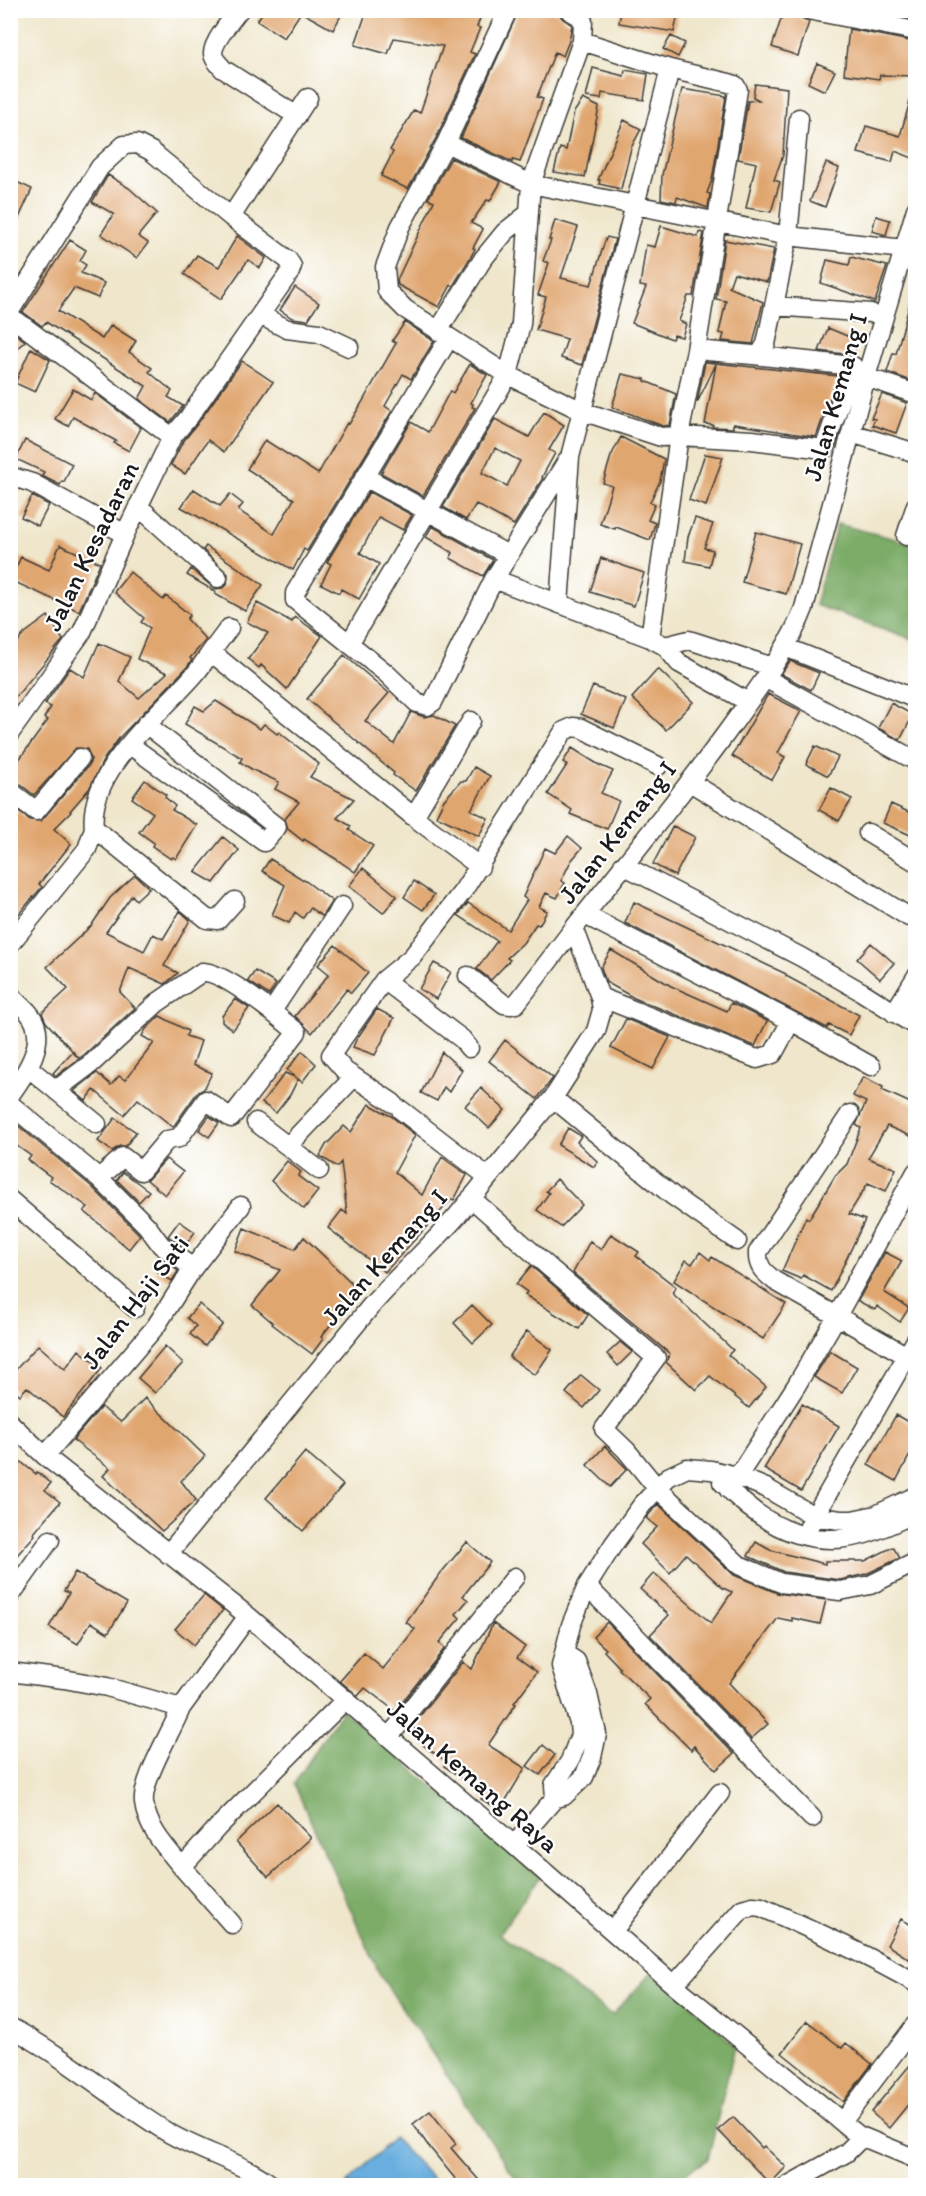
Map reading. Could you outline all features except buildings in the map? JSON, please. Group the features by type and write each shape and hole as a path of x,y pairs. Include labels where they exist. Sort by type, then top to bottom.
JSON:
{"street":[{"path":"239,10 216,46 213,53 216,60 224,69 297,116"},
{"path":"508,10 446,143 400,227 385,267 387,291 405,309 508,375 582,411 661,437 752,440 824,449 853,366 696,350"},
{"path":"349,644 508,375 521,324 531,184 582,41 584,21 569,10"},
{"path":"808,10 915,31"},
{"path":"582,41 670,69 729,83 735,85 738,90 696,350 679,436 658,642"},
{"path":"559,604 570,457 670,69"},
{"path":"10,311 100,167 124,145 137,144 151,152 231,217 308,98"},
{"path":"753,356 760,354 766,344 788,236 799,118"},
{"path":"446,143 531,184 788,236 910,251"},
{"name":"Jalan Kemang I","path":"168,1554 371,1306 398,1275 441,1234 553,1098 596,1031 602,1011 600,997 579,921 690,782 769,673 804,608 866,377 910,251 915,209"},
{"path":"529,213 505,232 483,259 365,477 294,597 295,600 386,673 417,703 427,706 433,702 494,579 570,457"},
{"name":"Jalan Kesadaran","path":"10,734 82,632 125,534 172,437 189,417 290,272 292,266 288,260 231,217"},
{"path":"774,306 871,313"},
{"path":"260,315 286,329 319,333 349,347"},
{"path":"10,316 172,437"},
{"path":"866,377 915,393"},
{"path":"850,433 915,453"},
{"path":"10,476 32,483 125,534"},
{"path":"365,477 508,555"},
{"path":"906,536 915,505"},
{"path":"138,506 218,578"},
{"path":"494,579 658,642 679,663 748,702"},
{"path":"10,944 87,849 94,828 92,813 106,778 146,724 196,674 229,628"},
{"path":"658,642 689,640 769,673 915,761"},
{"path":"785,647 915,699"},
{"path":"211,651 414,817 480,867"},
{"path":"414,817 471,721"},
{"path":"130,745 264,842 277,827 146,724"},
{"path":"488,1177 397,1107 345,1071 331,1056 384,980 418,949 480,867 564,731 573,727 581,728 658,766"},
{"path":"10,791 36,811 80,758"},
{"path":"690,782 909,917"},
{"path":"94,828 207,919 218,920 235,901"},
{"path":"868,833 915,862"},
{"path":"623,865 801,957 915,1026"},
{"path":"272,1011 342,906"},
{"path":"468,976 504,1004 516,1004 579,921 791,1021 871,1066"},
{"path":"56,1090 92,1063 157,1003 202,972 215,974 272,1011 297,1032 231,1118 206,1100 179,1138 167,1140 141,1171 123,1157 99,1178"},
{"path":"894,1013 915,977"},
{"path":"384,980 462,1039 469,1048"},
{"path":"10,995 30,1013 36,1028 36,1046 30,1069 10,1095"},
{"path":"600,997 757,1059 773,1054 791,1021"},
{"path":"30,1069 97,1124"},
{"path":"288,1146 354,1077"},
{"path":"553,1098 674,1196 738,1241"},
{"path":"10,1104 99,1178 147,1226 161,1245 193,1268"},
{"path":"805,1537 814,1516 912,1352 837,1316 775,1281 760,1268 758,1261 758,1252 850,1114"},
{"path":"256,1122 319,1170"},
{"path":"733,1483 796,1386 837,1316 915,1172"},
{"path":"471,1198 656,1358 604,1429 638,1462 657,1488 740,1565 781,1583 840,1591 870,1585 915,1562"},
{"path":"12,1205 135,1308"},
{"name":"Jalan Haji Sati","path":"45,1455 156,1326 193,1268 241,1206"},
{"name":"Jalan Kemang Raya","path":"11,1426 248,1616 674,1985 842,2122 862,2138 912,2158"},
{"path":"514,1845 555,1798 564,1796 584,1777 592,1757 588,1735 579,1724 561,1666 571,1625 587,1586 628,1523 668,1477 687,1468 711,1470 733,1483 774,1526 805,1537 847,1539 867,1534 915,1502"},
{"path":"733,1483 766,1488 814,1516 852,1520 915,1502"},
{"path":"10,1596 50,1540"},
{"path":"389,1737 515,1577"},
{"path":"587,1586 812,1818"},
{"path":"232,1924 162,1844 149,1820 144,1803 145,1789 151,1773 181,1708 248,1616"},
{"path":"10,1672 107,1687 181,1708"},
{"path":"182,1867 218,1827 346,1699"},
{"path":"613,1931 720,1793"},
{"path":"674,1985 742,1909 753,1906 761,1906 824,1934 915,1983"},
{"path":"842,2122 915,2024"},
{"path":"10,2027 66,2062 133,2112 177,2138 256,2173 273,2186"},
{"path":"787,2186 846,2153 862,2138"}],"green space":[{"path":"837,524 915,544 915,640 815,605"},
{"path":"342,1710 540,1877 499,1934 612,2015 655,1969 735,2046 708,2159 668,2185 520,2185 380,1975 294,1784"}],"water":[{"path":"394,2138 439,2185 345,2185"}]}
